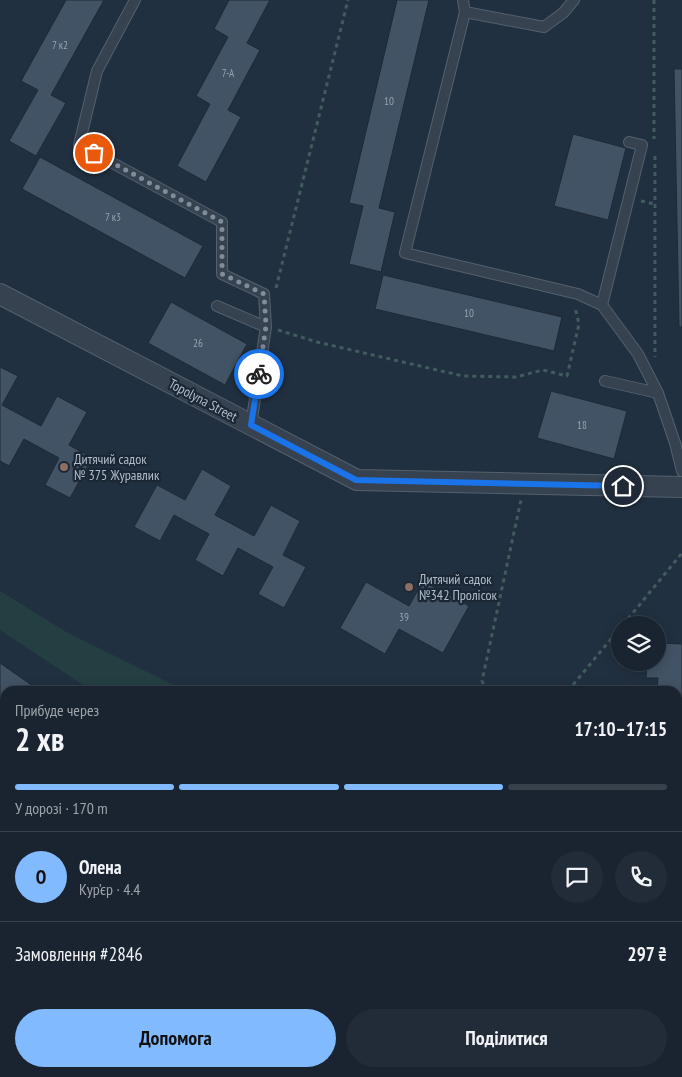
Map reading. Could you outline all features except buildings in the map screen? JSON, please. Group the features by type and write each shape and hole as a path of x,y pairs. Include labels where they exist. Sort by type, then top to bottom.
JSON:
{"street":[{"name":"Topolyna Street","path":"0,294 356,480 682,487"}],"lane":[{"path":"135,0 97,71 79,145 222,222 222,274 264,294 266,326 251,425"},
{"path":"463,0 465,12 405,253 578,294 602,305 638,354 658,392 675,442 682,471"},
{"path":"465,12 544,27 563,13 574,0"},
{"path":"602,305 642,145 629,142"},
{"path":"217,306 266,326"},
{"path":"605,380 658,392"}],"path":[{"path":"276,288 348,0"},
{"path":"654,0 654,146"},
{"path":"654,156 654,361"},
{"path":"484,686 482,681 524,484"},
{"path":"630,616 682,553"},
{"path":"572,686 611,639"}],"green space":[{"path":"0,591 68,633 176,686 84,686 0,630"}],"way so far":[{"path":"94,153 222,222 222,274 264,294 266,326 259,374"}],"place":[{"name":"Дитячий садок № 375 Журавлик","path":"64,467"},
{"name":"Дитячий садок №342 Пролісок","path":"409,587"}],"route":[{"path":"259,374 251,425 356,480 623,486"}]}
